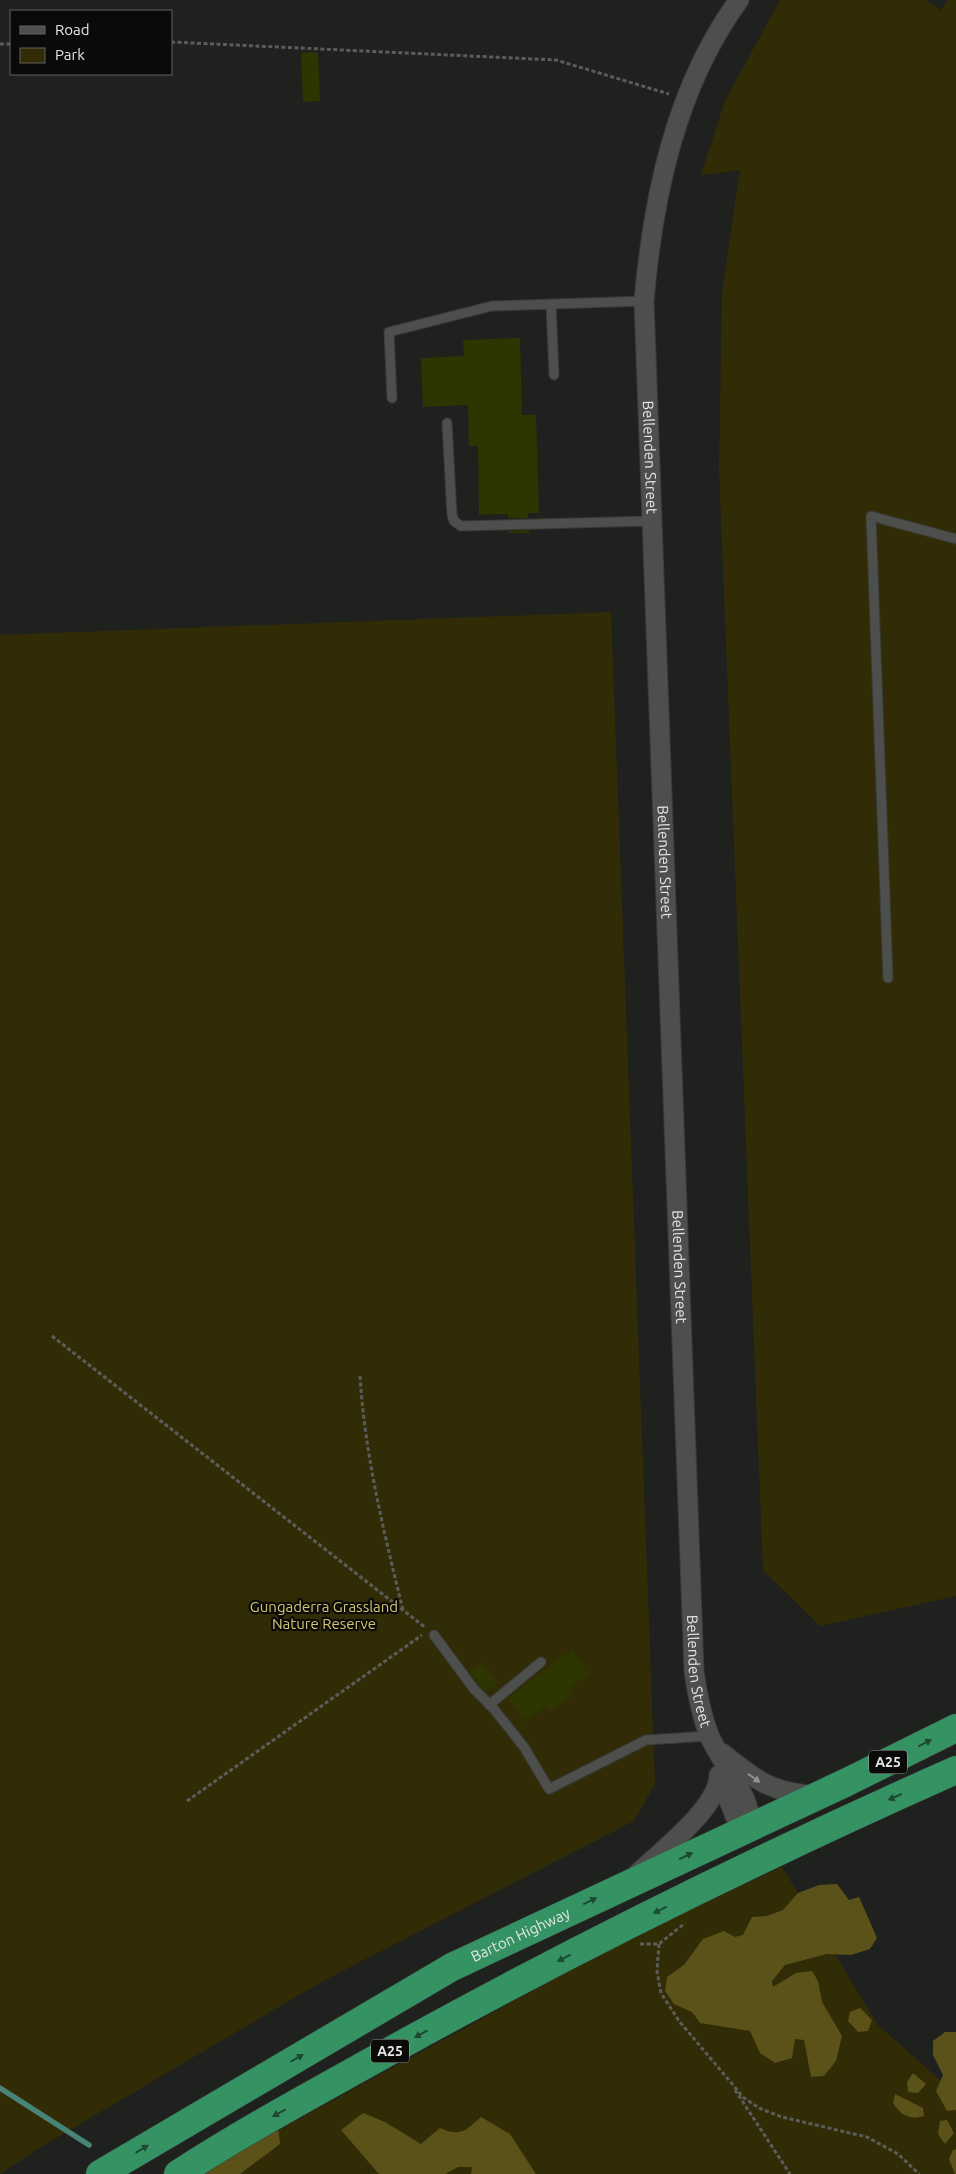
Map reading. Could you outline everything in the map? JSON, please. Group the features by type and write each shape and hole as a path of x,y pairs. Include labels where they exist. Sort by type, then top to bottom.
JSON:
{"highway":[{"name":"Barton Highway","path":"100,2174 452,1967 819,1795 956,1728"},
{"name":"A25","path":"178,2174 232,2138 489,1996 719,1880 833,1825 956,1770"},
{"path":"719,1880 744,1844 748,1828 764,1835 776,1836 833,1825"}],"street":[{"name":"Bellenden Street","path":"739,0 720,25 684,98 664,172 648,249 644,301 694,1671 700,1706 712,1742 719,1776 735,1816 748,1828"},
{"name":"Bellenden Street","path":"712,1742 748,1809 748,1828"},
{"path":"712,1742 752,1777 772,1788 791,1794 819,1795"},
{"path":"626,1884 705,1807 718,1788 719,1776"}],"lane":[{"path":"392,398 389,332 492,306 644,301"},
{"path":"551,304 554,375"},
{"path":"447,423 452,515 454,521 461,526 651,521"},
{"path":"888,978 871,516 956,539"},
{"path":"434,1634 474,1690 524,1747 549,1789 646,1740 712,1742"},
{"path":"489,1705 541,1662"}],"path":[{"path":"172,42 556,60 684,98"},
{"path":"52,1336 429,1630 187,1800"},
{"path":"360,1376 364,1429 385,1537 404,1611"},
{"path":"659,1944 658,1971 661,1993 679,2021 744,2098 761,2109 782,2117 866,2137 898,2154 919,2174"},
{"path":"735,2089 790,2174"}],"green space":[{"path":"780,0 925,0 941,10 948,0 956,0 956,1596 820,1626 763,1570 719,469 722,293 740,170 701,175 725,101"},
{"name":"Gungaderra Grassland Nature Reserve","path":"611,612 655,1784 634,1821 323,1981 41,2147 0,2174 0,635"},
{"path":"782,1867 878,2025 956,2094 956,2174 199,2174 605,1951 667,1919"}],"shaded area":[{"path":"837,1884 849,1900 859,1897 877,1938 870,1949 851,1955 827,1954 785,1965 772,1981 773,1987 796,1973 812,1971 818,1981 822,2002 842,2036 836,2061 824,2076 811,2077 804,2040 795,2039 792,2058 775,2063 760,2053 750,2031 700,2023 692,2012 674,2004 665,1991 667,1977 684,1965 703,1939 724,1931 735,1937 743,1935 752,1917 767,1916 783,1910 798,1893 819,1885"},
{"path":"860,2008 872,2020 868,2031 858,2032 848,2021 850,2012"},
{"path":"945,2032 956,2032 956,2110 947,2111 936,2091 943,2075 933,2055 933,2041"},
{"path":"913,2073 926,2084 918,2093 908,2092 907,2082"},
{"path":"895,2094 923,2108 924,2116 910,2117 903,2114 893,2103"},
{"path":"363,2113 385,2122 421,2144 440,2128 453,2132 462,2131 481,2117 510,2134 536,2174 471,2174 472,2167 458,2167 445,2174 379,2174 341,2130"},
{"path":"947,2120 954,2133 945,2144 938,2134 940,2121"},
{"path":"278,2126 280,2144 240,2174 199,2174"},
{"path":"956,2149 955,2174 949,2159 953,2150"}],"building":[{"path":"318,52 320,101 303,102 301,53"},
{"path":"520,338 522,415 536,415 539,513 528,513 528,518 508,518 508,514 479,515 478,446 469,446 468,405 423,407 421,358 464,356 463,340"},
{"path":"529,530 529,533 509,533 509,531"},
{"path":"572,1650 589,1674 568,1690 572,1695 550,1711 546,1706 524,1721 508,1698"},
{"path":"482,1663 498,1683 486,1692 469,1672"}],"waterway":[{"path":"0,2088 89,2145"}]}
